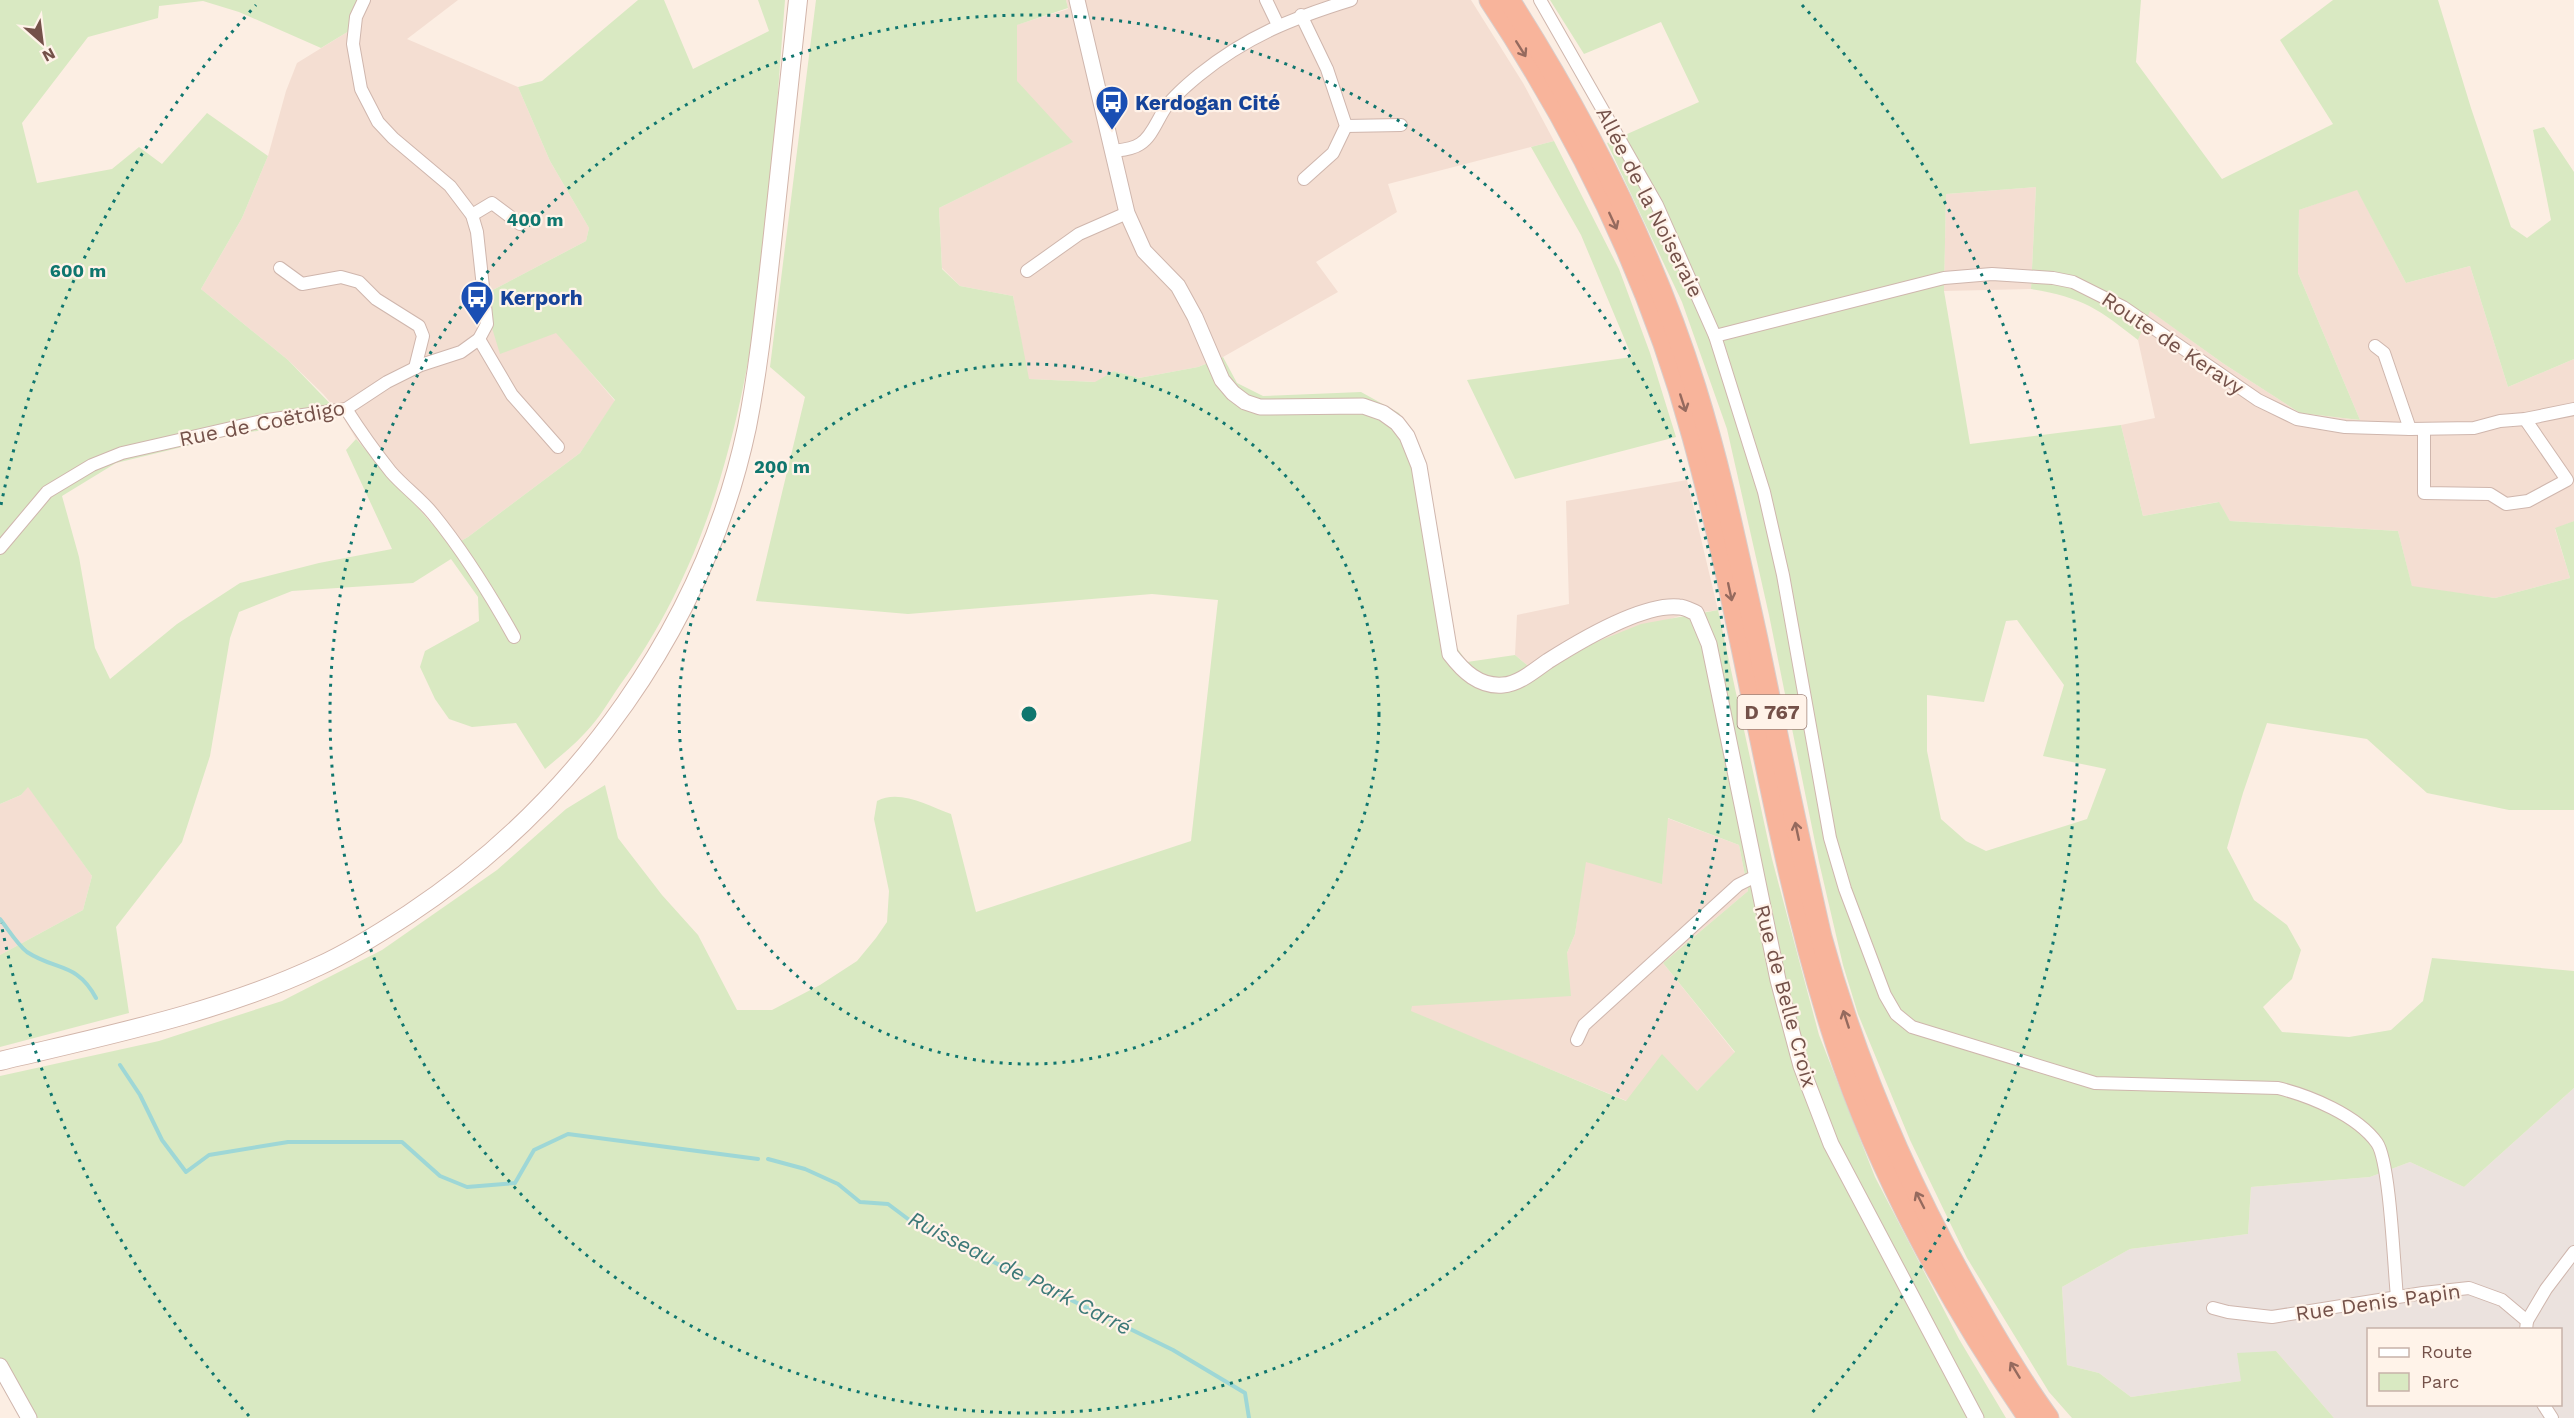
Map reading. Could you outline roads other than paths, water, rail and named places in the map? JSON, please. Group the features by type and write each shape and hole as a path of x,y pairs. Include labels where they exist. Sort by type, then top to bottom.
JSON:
{"highway":[{"name":"D 767","path":"1490,0 1532,66 1587,164 1636,273 1684,404 1713,513 1803,930 1837,1046 1857,1101 1904,1204 1928,1250 1979,1341 2029,1418"},
{"name":"D 767","path":"1509,0 1560,84 1617,192 1655,276 1690,374 1725,494 1821,938 1838,996 1867,1079 1897,1153 1942,1243 2019,1377 2048,1418"}],"main road":[{"path":"0,1062 209,1009 267,989 322,965 383,931 440,893 475,866 540,807 606,730 632,695 662,646 690,591 725,504 746,430 760,357 798,0"}],"street":[{"path":"364,0 356,16 353,44 361,89 378,122 393,138 450,186 472,215 477,232 482,296 487,324 479,339 512,395 558,447"},
{"path":"1027,271 1079,234 1127,213 1077,0"},
{"path":"1266,0 1278,25"},
{"path":"1114,151 1138,147 1144,142 1167,105 1200,74 1278,25 1301,15 1351,0"},
{"name":"Allée de la Noiseraie","path":"1540,0 1657,205 1715,336 1764,492 1783,574 1830,838 1845,889 1886,996 1896,1014 1912,1027 2095,1083 2260,1086 2299,1093 2359,1122 2378,1144 2385,1170 2397,1297"},
{"path":"1301,15 1327,69 1346,126 1333,153 1304,179"},
{"path":"1346,126 1401,125"},
{"path":"472,215 492,203 520,224"},
{"name":"Rue de Belle Croix","path":"1127,213 1144,251 1178,286 1196,317 1222,380 1233,393 1245,402 1260,407 1363,406 1383,413 1397,423 1407,436 1419,466 1450,654 1464,672 1483,682 1504,685 1522,678 1588,636 1631,617 1663,607 1681,607 1696,613 1709,644 1778,980 1801,1066 1832,1144 1976,1418"},
{"path":"280,268 302,284 341,277 359,282 376,299 419,326 423,336 415,368"},
{"name":"Route de Keravy","path":"1715,336 1944,278 1992,274 2053,278 2073,282 2123,307 2258,400 2297,419 2345,427 2474,428 2500,421 2525,419 2574,409"},
{"name":"Rue de Coëtdigo","path":"0,548 47,492 92,465 122,453 267,420 346,409 387,382 415,368 461,352 479,339"},
{"path":"2375,346 2384,352 2410,429"},
{"path":"346,409 360,432 392,472 432,512 460,549 514,637"},
{"path":"2424,429 2424,493 2490,494 2506,504 2528,501 2567,480 2525,419"},
{"path":"1577,1040 1584,1025 1738,885 1756,876"},
{"path":"2527,1325 2546,1289 2574,1252"},
{"name":"Rue Denis Papin","path":"2213,1308 2272,1317 2469,1288 2502,1300 2527,1325"},
{"path":"0,1366 29,1418"}],"waterway":[{"path":"0,919 27,952 81,978 96,998"},
{"name":"Ruisseau de Park Carré","path":"120,1065 140,1095 162,1140 186,1172 209,1155 288,1142 402,1142 440,1176 467,1187 515,1183 534,1150 568,1134 758,1159"},
{"name":"Ruisseau de Park Carré","path":"768,1159 805,1169 838,1184 860,1202 888,1204 912,1222 1173,1350 1245,1393 1249,1418"}],"place":[{"name":"Kerdogan Cité","path":"1112,131"},
{"name":"Kerporh","path":"477,326"}]}
